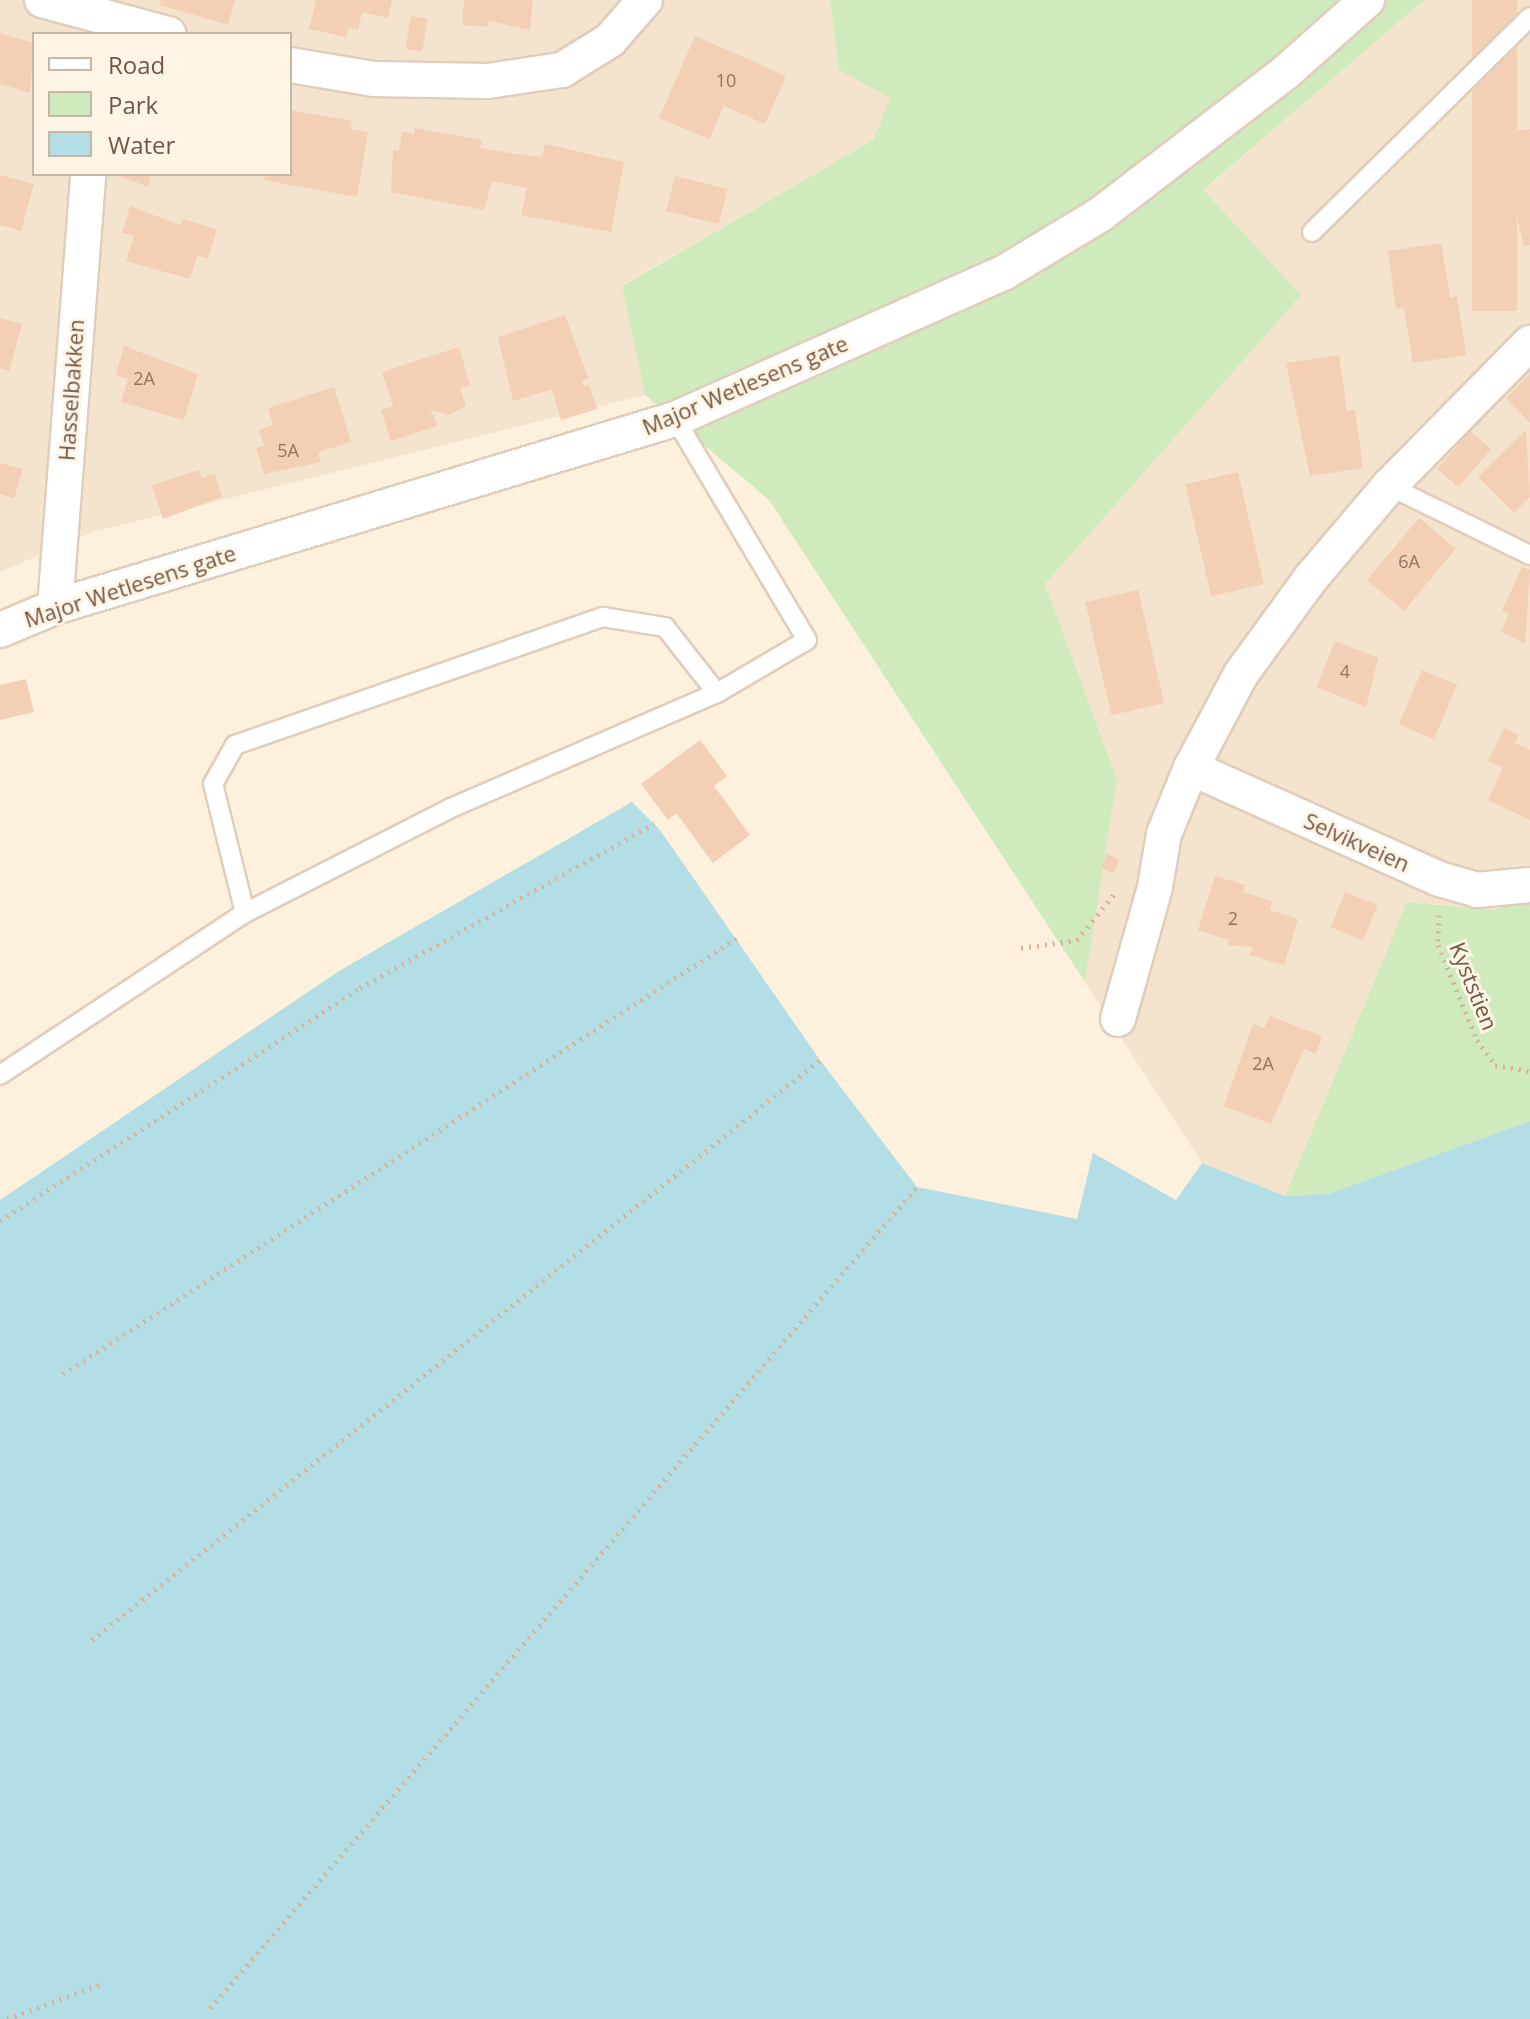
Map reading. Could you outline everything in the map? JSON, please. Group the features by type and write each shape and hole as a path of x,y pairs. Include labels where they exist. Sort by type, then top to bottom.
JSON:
{"street":[{"path":"42,0 100,25 153,32"},
{"path":"292,65 374,79 488,81 562,70 610,40 645,0"},
{"name":"Major Wetlesens gate","path":"0,630 55,607 675,419 1019,264 1101,214 1285,73 1367,0"},
{"name":"Hasselbakken","path":"55,607 88,176"},
{"path":"1118,1019 1155,887 1164,834 1191,768 1241,674 1311,578 1389,486 1530,343"},
{"name":"Selvikveien","path":"1191,768 1439,879 1477,890 1530,885"}],"lane":[{"path":"1312,232 1530,17"},
{"path":"0,1075 245,913 451,808 717,693 807,640 675,419"},
{"path":"1389,486 1530,555"},
{"path":"245,913 213,784 235,745 603,617 665,627 717,693"}],"path":[{"path":"0,1221 360,988 654,824"},
{"name":"Kyststien","path":"1439,879 1438,945 1477,1040 1495,1065 1530,1071"},
{"path":"1021,948 1077,940 1120,887"},
{"path":"63,1374 737,938"},
{"path":"92,1640 820,1060"},
{"path":"210,2008 917,1187"},
{"path":"7,2019 104,1983"}],"shaded area":[{"path":"0,0 830,0 839,70 890,98 873,140 622,285 645,395 93,532 0,572"},
{"path":"1424,0 1530,0 1530,898 1494,910 1407,902 1285,1196 1202,1163 1085,982 1117,779 1045,584 1301,295 1203,191"}],"green space":[{"path":"830,0 1424,0 1203,190 1301,295 1045,584 1117,779 1085,982 769,500 645,395 622,286 873,140 890,98 839,70"},
{"path":"1530,898 1530,1121 1328,1194 1285,1196 1407,902 1494,910"}],"water":[{"path":"632,802 660,830 820,1060 917,1187 1077,1219 1093,1153 1176,1200 1202,1163 1285,1196 1328,1194 1530,1121 1530,2019 0,2019 0,1200 339,971"}],"building":[{"path":"161,0 235,0 228,25 160,5"},
{"path":"316,0 392,0 388,18 362,12 358,30 348,28 346,37 309,29"},
{"path":"464,0 533,0 530,30 489,21 488,27 462,25"},
{"path":"1472,0 1517,0 1517,311 1472,311"},
{"path":"411,16 428,19 422,51 405,48"},
{"path":"0,28 2,34 32,42 32,68 30,93 0,84"},
{"path":"695,36 786,76 765,124 724,106 709,139 659,118"},
{"path":"292,110 352,121 350,129 368,132 357,197 264,180 265,176 292,176"},
{"path":"415,128 482,140 480,148 514,154 542,157 545,144 624,162 611,232 521,215 527,188 492,181 484,210 391,192 393,150 399,151 402,132 414,134"},
{"path":"1530,129 1530,245 1524,246 1497,134"},
{"path":"0,175 34,184 21,231 0,225"},
{"path":"120,176 151,176 148,187"},
{"path":"675,176 727,189 719,224 666,211"},
{"path":"130,206 181,225 182,219 217,229 208,259 197,255 190,279 126,261 134,236 122,233"},
{"path":"1441,243 1450,298 1457,296 1466,355 1413,363 1404,308 1396,309 1388,251"},
{"path":"565,315 588,378 582,380 583,386 589,384 597,409 561,420 552,389 513,401 498,337"},
{"path":"0,318 22,324 9,371 0,368"},
{"path":"124,346 198,374 184,420 121,402 128,379 116,375"},
{"path":"459,347 470,385 460,388 466,406 448,415 431,410 437,426 391,441 381,410 393,406 382,372"},
{"path":"1339,355 1347,411 1355,410 1363,468 1310,476 1286,363"},
{"path":"1530,374 1530,423 1506,398"},
{"path":"334,387 351,442 318,452 321,462 264,474 256,448 264,446 259,430 273,425 268,408"},
{"path":"1526,430 1530,497 1514,513 1478,477"},
{"path":"1470,431 1491,449 1458,487 1437,469"},
{"path":"0,463 23,469 14,498 0,494"},
{"path":"199,470 202,478 215,474 222,497 163,519 152,485"},
{"path":"1238,472 1264,584 1211,596 1185,484"},
{"path":"1419,518 1456,549 1404,611 1367,580"},
{"path":"1522,567 1530,570 1525,643 1501,632 1509,614 1502,611"},
{"path":"1138,590 1164,703 1111,715 1085,602"},
{"path":"1335,641 1378,658 1366,707 1317,687"},
{"path":"1422,670 1457,685 1434,739 1399,724"},
{"path":"26,679 34,712 0,720 0,685"},
{"path":"1504,728 1519,735 1515,743 1530,750 1530,820 1488,800 1503,768 1488,761"},
{"path":"700,740 727,776 714,786 750,835 713,863 676,813 668,820 641,784"},
{"path":"1107,854 1120,860 1113,874 1101,868"},
{"path":"1215,876 1245,885 1243,892 1272,901 1270,910 1298,919 1284,965 1250,955 1253,947 1228,945 1229,940 1198,930"},
{"path":"1345,892 1377,905 1363,940 1331,927"},
{"path":"1270,1016 1322,1036 1316,1054 1304,1049 1271,1124 1224,1106 1253,1024 1264,1028"}]}
